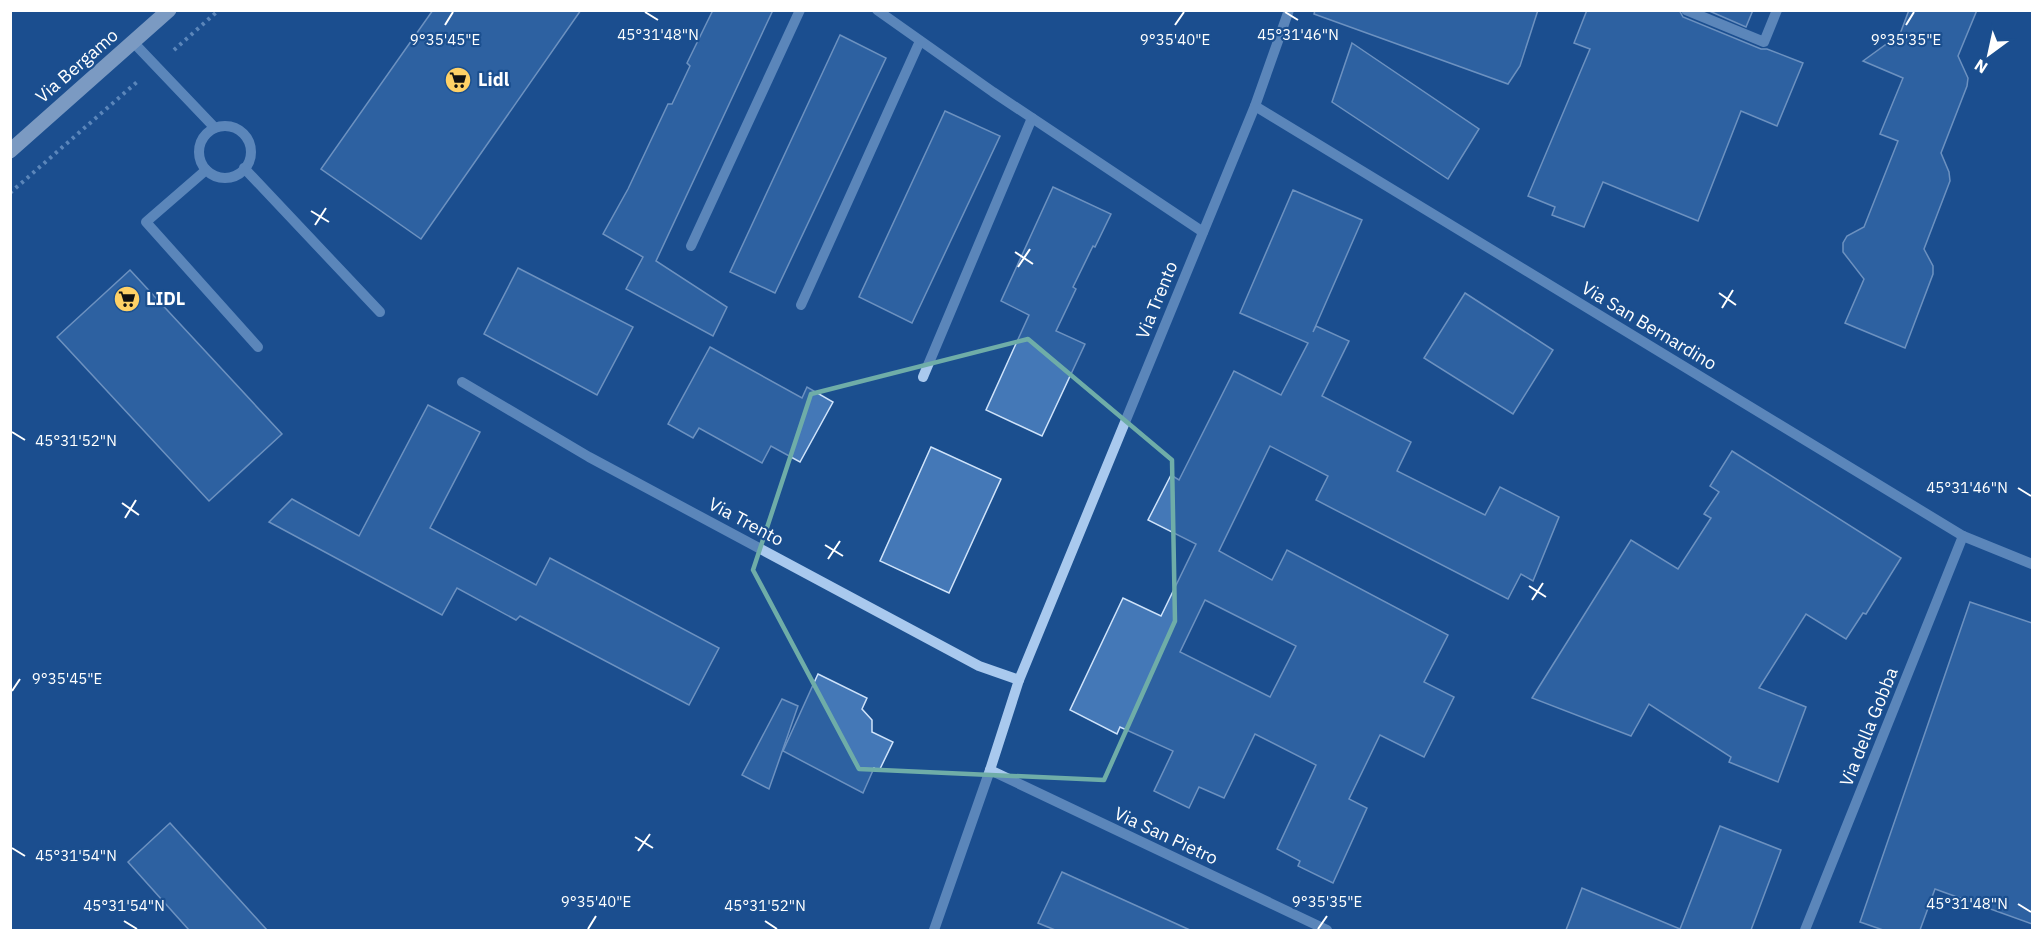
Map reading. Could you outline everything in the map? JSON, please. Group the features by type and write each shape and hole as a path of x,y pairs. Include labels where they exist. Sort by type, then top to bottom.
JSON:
{"main road":[{"name":"Via Bergamo","path":"10,151 170,10"}],"street":[{"path":"691,246 800,10"},
{"path":"877,10 1032,118 1203,232"},
{"name":"Via Trento","path":"934,930 1019,680 1255,106 1289,10"},
{"path":"1686,10 1764,42 1777,10"},
{"path":"801,304 920,41"},
{"path":"133,42 215,128"},
{"name":"Via San Bernardino","path":"1255,106 1963,537 2032,564"},
{"path":"923,377 1032,118"},
{"path":"224,126 232,127 246,137 250,153 244,168 238,174 224,178 206,170 199,154 202,138 215,128 224,126"},
{"path":"244,168 380,312"},
{"path":"206,170 146,222 258,347"},
{"name":"Via Trento","path":"462,382 589,457 979,666 1019,680"},
{"name":"Via della Gobba","path":"1804,930 1963,537"},
{"name":"Via San Pietro","path":"990,770 1327,930"}],"path":[{"path":"10,193 219,10"}],"highlighted area":[{"path":"1028,339 1172,460 1175,621 1104,780 859,769 753,570 811,394"}],"building":[{"path":"433,10 581,10 421,239 321,169"},
{"path":"713,10 773,10 656,261 727,307 713,336 626,289 643,257 603,234 628,189 668,104 672,104 690,66 687,63"},
{"path":"1315,10 1538,10 1520,66 1508,84 1314,14"},
{"path":"1587,10 1679,10 1683,17 1761,49 1767,49 1803,63 1777,126 1741,111 1698,221 1603,182 1584,227 1552,215 1555,207 1528,196 1590,49 1574,43"},
{"path":"1707,10 1753,10 1746,27"},
{"path":"1909,10 1977,10 1958,56 1968,78 1967,86 1941,153 1949,172 1950,181 1924,249 1933,266 1933,274 1905,348 1845,323 1864,279 1843,252 1843,243 1847,236 1864,227 1898,141 1880,134 1903,78 1863,61 1900,34"},
{"path":"840,35 886,58 775,293 730,272"},
{"path":"1352,43 1479,129 1448,179 1332,102"},
{"path":"945,111 1000,136 912,323 859,297"},
{"path":"1053,187 1111,214 1073,287 1076,289 1056,331 1085,344 1042,436 986,410 1029,315 1001,301"},
{"path":"1293,190 1362,220 1313,332 1316,326 1349,341 1322,396 1411,442 1397,471 1485,515 1500,487 1559,517 1533,581 1521,574 1508,599 1316,500 1328,476 1270,446 1219,551 1272,580 1287,550 1448,635 1424,682 1454,697 1424,757 1380,735 1349,799 1367,808 1333,883 1298,866 1300,861 1277,849 1316,765 1255,734 1224,798 1199,787 1189,808 1154,791 1173,751 1120,727 1117,734 1070,710 1123,598 1161,616 1196,544 1148,520 1171,475 1179,480 1234,371 1281,395 1308,343 1240,313","holes":["1205,600 1296,646 1270,697 1180,652"]},
{"path":"518,268 633,327 597,395 484,334"},
{"path":"130,270 282,434 209,501 57,337"},
{"path":"1465,293 1553,350 1513,414 1424,358"},
{"path":"710,347 802,398 807,387 833,402 800,462 771,446 762,463 699,428 693,438 668,424"},
{"path":"428,405 480,432 430,528 536,585 550,558 719,648 689,705 520,616 516,620 457,588 442,615 269,522 292,499 359,536"},
{"path":"931,447 1001,479 949,593 880,561"},
{"path":"1732,451 1901,558 1866,614 1863,613 1846,639 1806,614 1759,688 1806,707 1778,782 1729,762 1731,757 1649,704 1631,736 1532,698 1631,540 1678,569 1711,518 1704,514 1719,492 1710,486"},
{"path":"1970,602 2032,623 2032,924 1935,889 1920,930 1883,930 1860,922"},
{"path":"818,674 867,698 862,709 872,720 872,732 893,742 879,771 874,768 863,793 783,751"},
{"path":"782,699 798,706 769,789 742,775"},
{"path":"170,823 267,930 189,930 128,862"},
{"path":"1720,826 1781,850 1751,930 1566,930 1582,888 1680,929"},
{"path":"1062,872 1190,930 1055,930 1038,923"}],"place":[{"name":"Lidl","path":"458,80"},
{"name":"LIDL","path":"127,299"}]}
